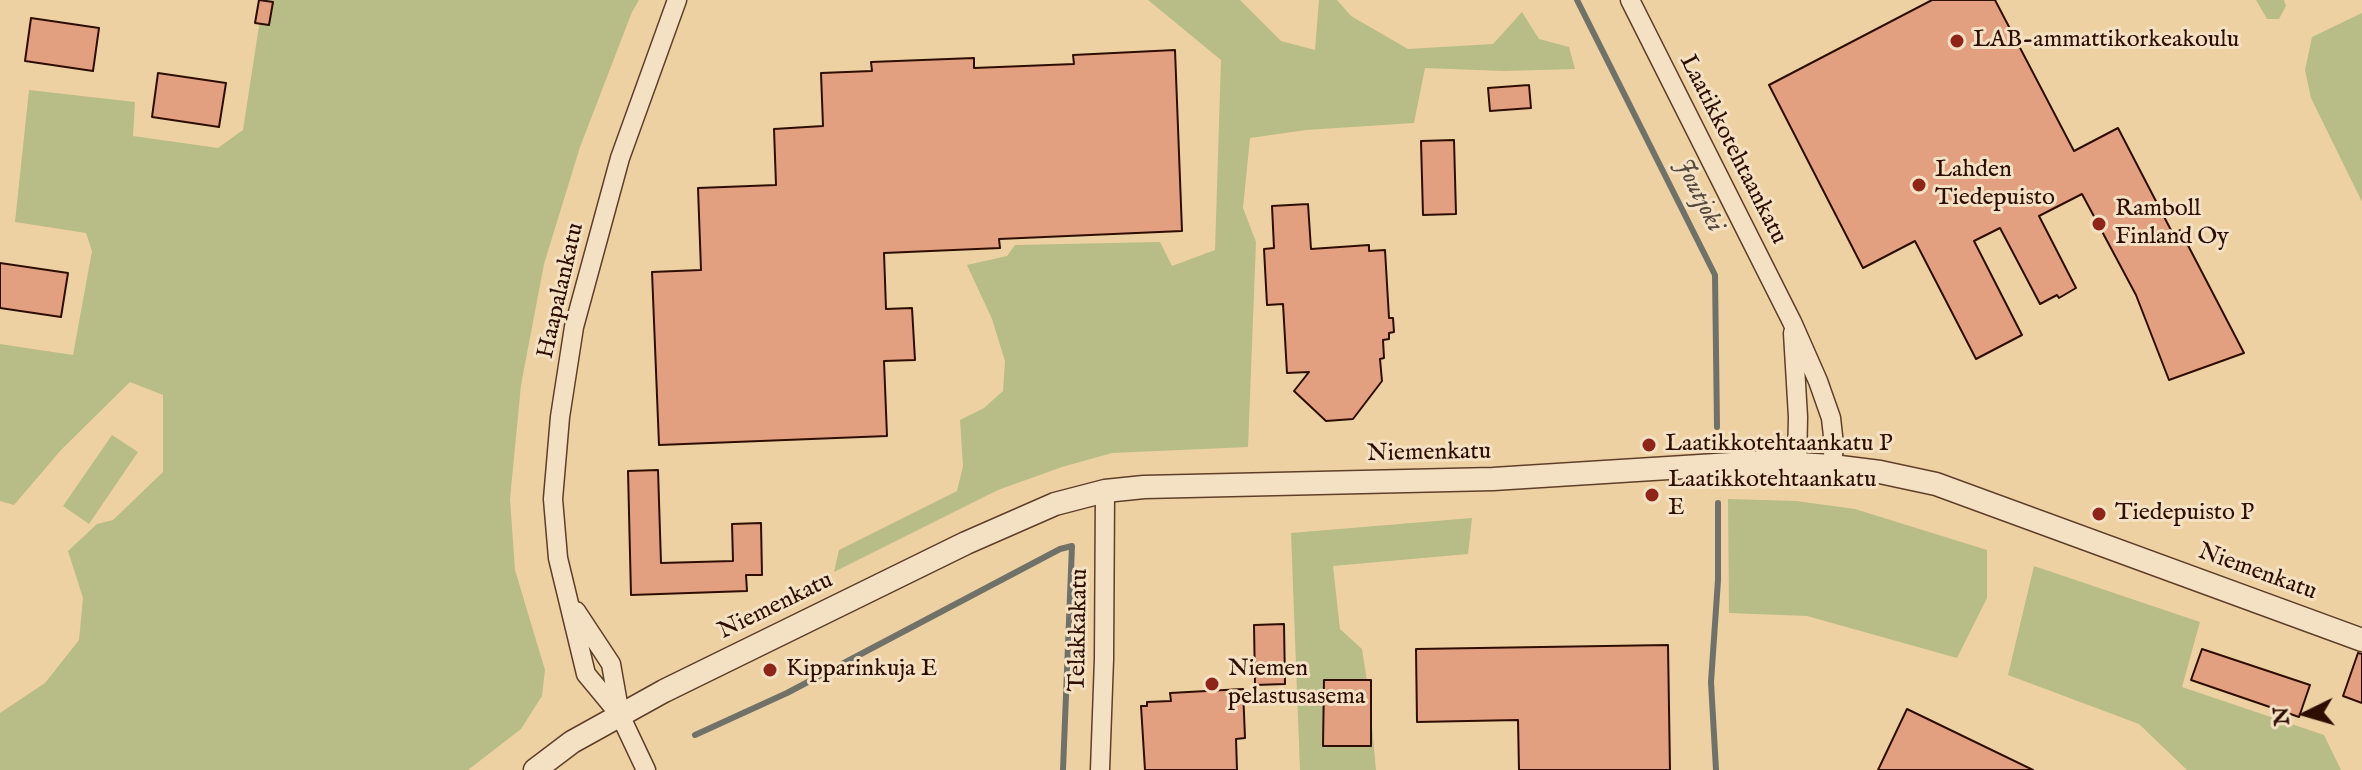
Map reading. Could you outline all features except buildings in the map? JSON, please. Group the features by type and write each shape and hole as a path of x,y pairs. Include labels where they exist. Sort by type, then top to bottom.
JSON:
{"street":[{"name":"Haapalankatu","path":"620,715 586,674 558,558 553,499 560,417 574,327 620,158 677,0"},
{"name":"Laatikkotehtaankatu","path":"1630,0 1792,322 1818,381 1831,418 1834,445 1832,466"},
{"name":"Laatikkotehtaankatu","path":"1792,322 1798,417 1797,464"},
{"name":"Niemenkatu","path":"535,770 572,742 713,666 966,543 1055,504 1105,491 1144,487 1493,479 1764,462 1880,472 1936,484 2362,640"},
{"name":"Telakkakatu","path":"1100,770 1105,491"},
{"name":"Haapalankatu","path":"570,602 611,664 620,715"},
{"path":"620,715 646,770"}],"green space":[{"path":"263,0 639,0 580,147 544,264 521,385 510,499 515,570 545,670 542,696 521,729 468,770 0,770 0,713 45,683 79,640 83,598 68,551 97,524 113,520 163,472 163,395 130,382 61,450 14,505 0,501 0,344 73,355 92,251 86,233 15,222 29,90 135,102 133,136 218,148 243,130"},
{"path":"1148,0 1240,0 1281,41 1315,50 1319,0 1337,0 1351,16 1408,49 1493,44 1522,12 1539,39 1569,47 1575,69 1504,71 1425,68 1414,123 1306,130 1250,138 1243,208 1256,242 1248,447 1112,453 1062,467 998,490 834,572 839,550 957,491 963,466 960,420 984,408 1003,391 1005,361 992,319 967,265 1007,256 1015,245 1160,242 1172,266 1215,250 1221,60"},
{"path":"2256,0 2284,0 2286,6 2279,19 2267,19"},
{"path":"2362,13 2362,202 2311,98 2305,70 2312,37"},
{"path":"112,435 138,452 89,524 63,506"},
{"path":"1728,499 1796,501 1855,509 1987,550 1987,598 1957,658 1807,616 1729,613"},
{"path":"1472,518 1468,554 1333,566 1340,629 1362,649 1376,770 1300,770 1291,533"},
{"path":"2034,566 2200,622 2182,687 2324,735 2341,770 2187,770 2139,724 2008,675"}],"waterway":[{"name":"Joutjoki","path":"1577,0 1715,275 1717,427"},
{"name":"Joutjoki","path":"1716,770 1711,682 1718,580 1718,503"},
{"path":"695,735 787,693 1060,549 1072,546 1063,770"}],"place":[{"name":"LAB-ammattikorkeakoulu","path":"1957,41"},
{"name":"Lahden Tiedepuisto","path":"1919,185"},
{"name":"Ramboll Finland Oy","path":"2099,224"},
{"name":"Laatikkotehtaankatu P","path":"1649,445"},
{"name":"Laatikkotehtaankatu E","path":"1652,495"},
{"name":"Tiedepuisto P","path":"2099,514"},
{"name":"Kipparinkuja E","path":"770,670"},
{"name":"Niemen pelastusasema","path":"1212,684"}]}
